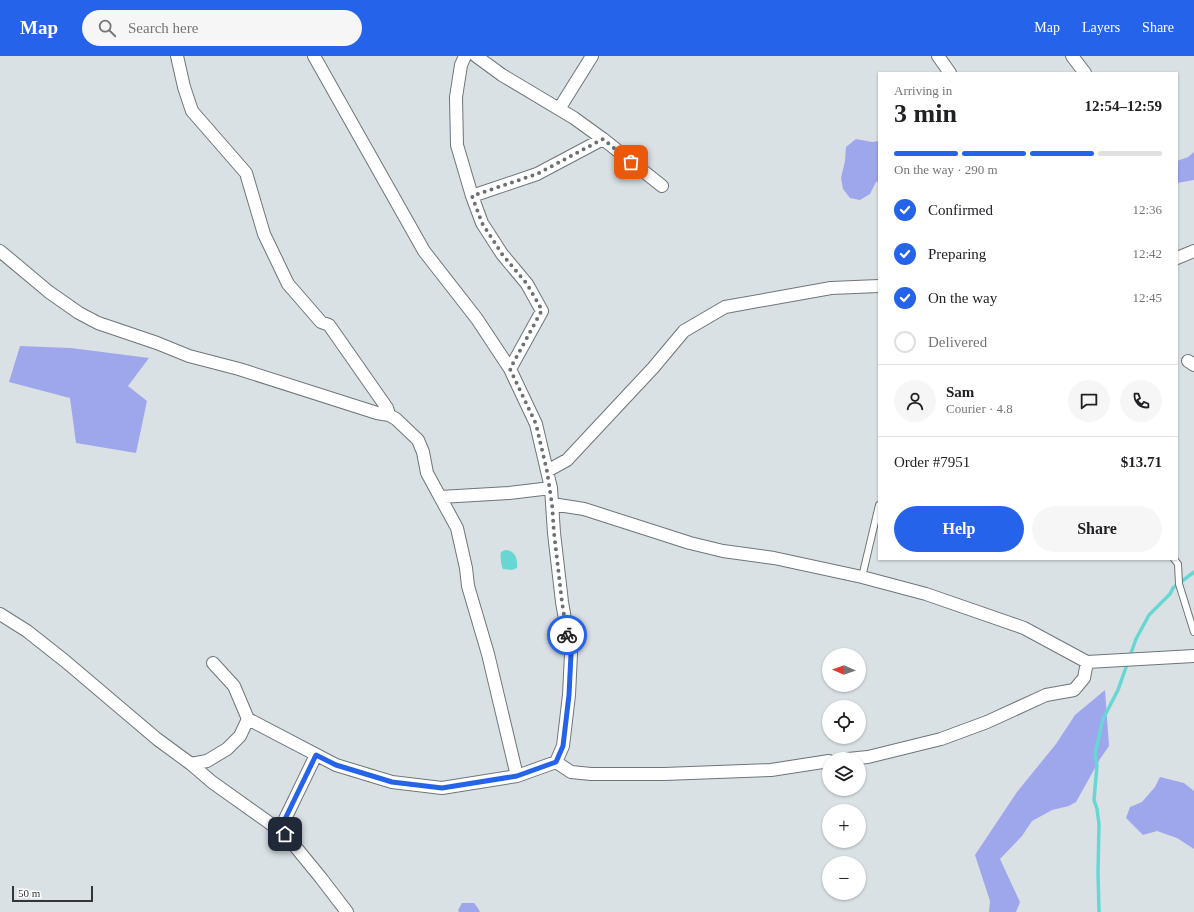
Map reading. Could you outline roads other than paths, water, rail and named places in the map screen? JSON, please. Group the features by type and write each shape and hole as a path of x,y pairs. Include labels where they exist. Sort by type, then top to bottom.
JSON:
{"street":[{"path":"177,56 184,87 192,111 246,173 264,234 288,284 320,322 328,325 387,408 389,415"},
{"path":"213,663 234,686 248,719 336,765 392,782 442,788 517,776 556,762 563,746 569,695 571,654 562,602 554,533 551,488 536,424 510,369 477,319 424,251 314,56"},
{"path":"465,56 461,65 456,97 457,145 472,196 482,223 502,254 527,284 542,310 510,369"},
{"path":"476,56 502,75 574,118 662,186"},
{"path":"559,109 592,56"},
{"path":"938,56 949,72"},
{"path":"1072,56 1084,72"},
{"path":"472,196 537,174 603,139"},
{"path":"0,251 49,292 79,313 98,323 157,343 188,356 239,369 377,413 389,415 396,418 418,440 423,452 427,473 457,528 466,568 468,586 488,654 517,776"},
{"path":"1178,258 1194,251"},
{"path":"547,471 567,460 653,368 684,331 725,307 831,288 878,286"},
{"path":"440,497 509,493 551,488"},
{"path":"552,504 584,509 690,544 723,551 774,558 862,577 926,594 1024,628 1086,662 1194,656"},
{"path":"0,614 27,631 65,661 212,782 285,834 347,912"},
{"path":"866,757 941,739 987,722 1046,695 1074,690 1084,678 1086,662"},
{"path":"191,764 207,761 227,749 240,736 248,719"},
{"path":"281,831 298,791 316,755"},
{"path":"556,762 571,772 591,774 664,774 771,770 822,762"}],"lane":[{"path":"862,577 878,509"},
{"path":"1175,560 1178,564 1179,584 1194,632"}],"waterway":[{"path":"1099,912 1099,824 1094,800 1097,765 1095,754 1103,719 1118,690 1136,639 1149,615 1170,594 1173,588 1194,572"}]}
